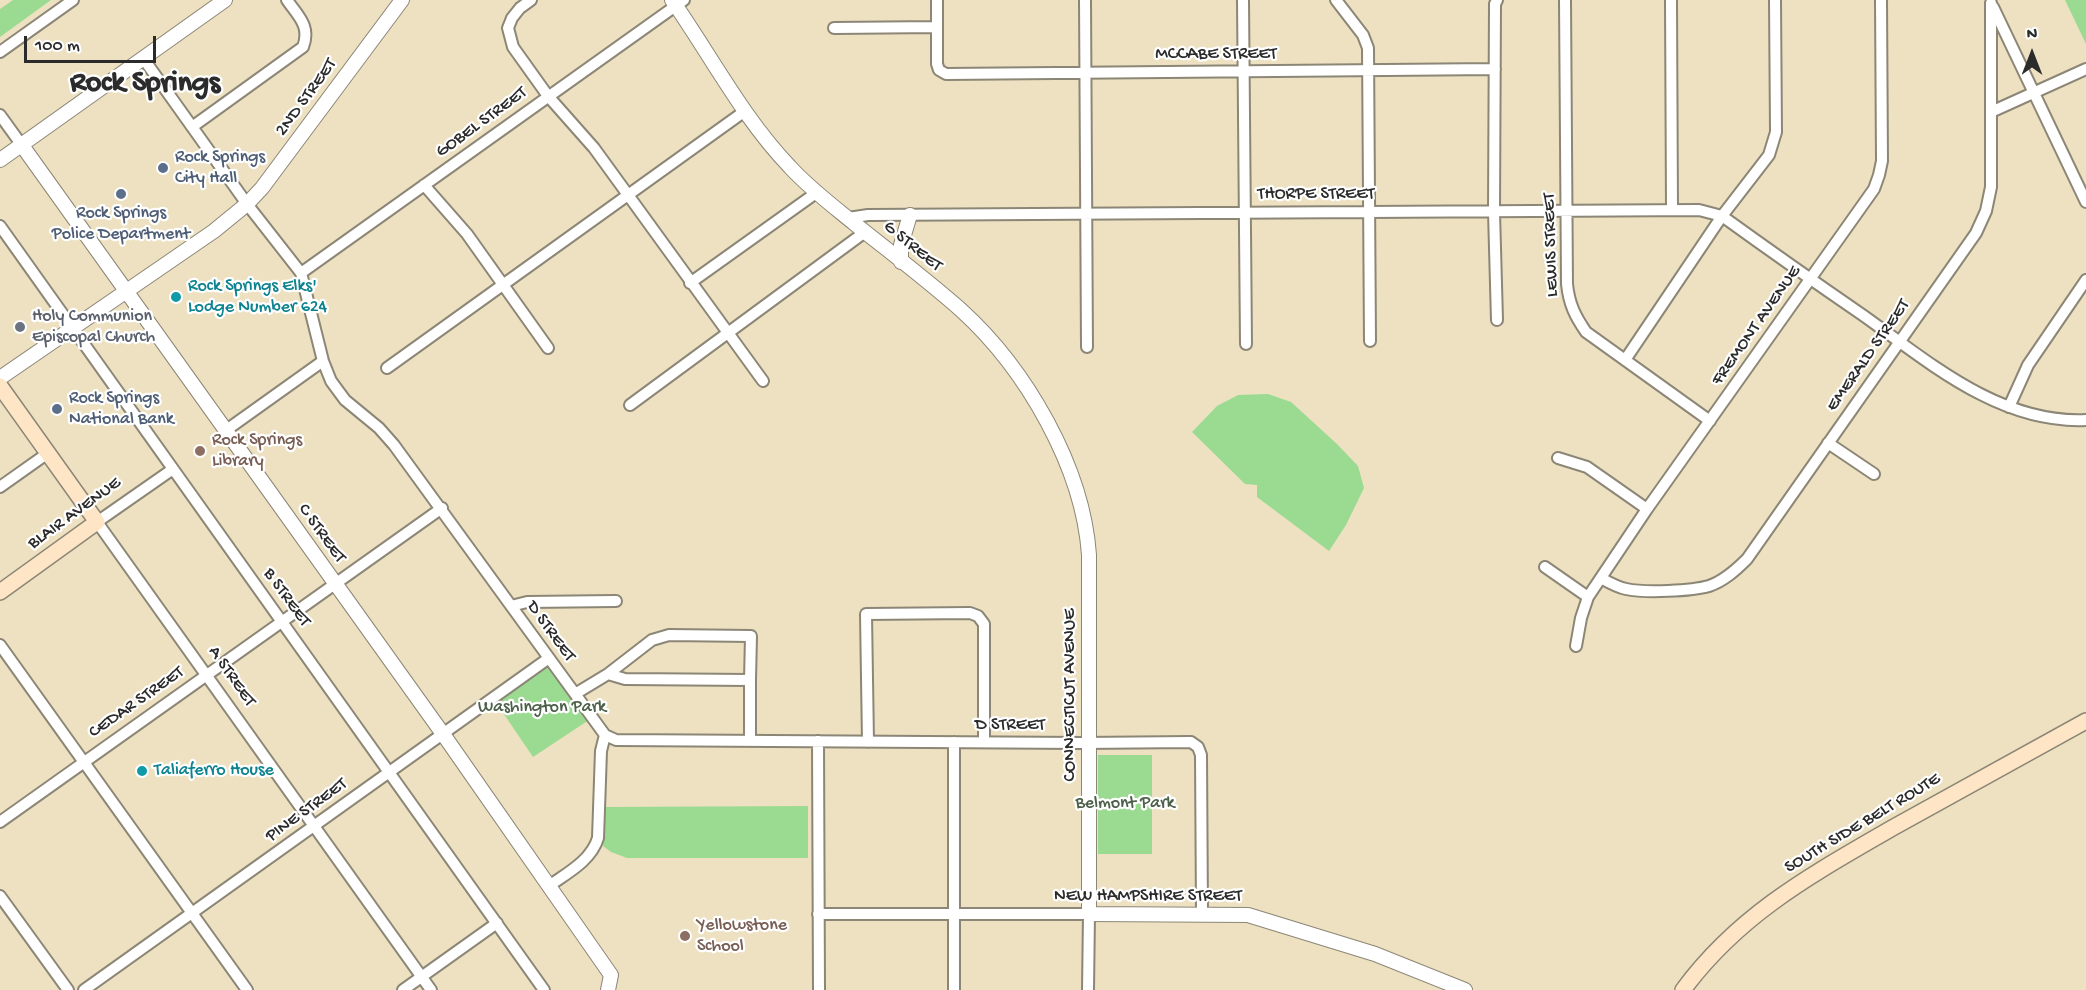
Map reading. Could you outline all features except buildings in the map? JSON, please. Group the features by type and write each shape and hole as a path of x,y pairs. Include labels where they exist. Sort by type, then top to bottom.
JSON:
{"main road":[{"name":"A STREET","path":"0,386 97,522"},
{"name":"BLAIR AVENUE","path":"0,592 97,522"},
{"name":"SOUTH SIDE BELT ROUTE","path":"1683,990 1739,928 1760,910 1851,852 2086,721"}],"street":[{"path":"0,52 73,0"},
{"path":"0,160 225,0"},
{"path":"192,127 303,47 307,37 306,27 287,0"},
{"name":"2ND STREET","path":"0,378 214,231 247,204 282,163 402,0"},
{"path":"531,0 520,8 508,28 513,47 548,96 594,148 763,381"},
{"path":"834,28 937,27 937,0"},
{"path":"1085,0 1087,347"},
{"path":"1243,0 1246,344"},
{"path":"1336,0 1363,35 1368,48 1370,341"},
{"path":"1497,0 1495,4 1494,212 1497,320"},
{"name":"LEWIS STREET","path":"1565,0 1569,302 1575,317 1586,332 1710,421"},
{"path":"1671,0 1672,210"},
{"path":"1625,360 1722,216 1769,155 1774,144 1776,132 1775,0"},
{"name":"FREMONT AVENUE","path":"1576,646 1581,618 1588,597 1647,508 1874,189 1882,161 1881,0"},
{"name":"GOBEL STREET","path":"301,273 677,2"},
{"name":"G STREET","path":"677,2 766,141 784,161 816,193 962,311 1017,374 1042,413 1062,454 1078,493 1088,544"},
{"path":"1990,2 2086,202"},
{"name":"EMERALD STREET","path":"1601,578 1630,590 1686,590 1710,585 1730,575 1747,559 1976,233 1986,211 1991,187 1990,2"},
{"name":"MCCABE STREET","path":"937,27 937,64 939,70 946,74 1495,69"},
{"name":"D STREET","path":"143,58 247,204 301,273 323,361 331,381 345,400 379,428 394,445 605,735 616,740 1191,742 1198,747 1202,755 1202,914"},
{"path":"1991,112 2086,69"},
{"path":"387,368 746,111"},
{"name":"C STREET","path":"0,115 443,734 611,975 609,990"},
{"path":"424,185 466,234 548,348"},
{"path":"690,283 816,193"},
{"name":"THORPE STREET","path":"848,218 868,215 1672,210 1699,210 1722,216"},
{"path":"901,262 901,244 910,215"},
{"path":"1722,216 1973,392 2009,407 2043,417 2086,420"},
{"name":"B STREET","path":"0,226 544,990"},
{"path":"630,405 726,332 865,232"},
{"path":"2009,407 2028,365 2086,280"},
{"path":"225,431 323,361"},
{"path":"1828,443 1874,474"},
{"path":"0,487 48,453"},
{"path":"1558,458 1587,467 1647,508"},
{"name":"BLAIR AVENUE","path":"97,522 172,469"},
{"name":"CEDAR STREET","path":"0,822 442,508"},
{"name":"A STREET","path":"97,522 431,990"},
{"name":"CONNECTICUT AVENUE","path":"1088,544 1088,990"},
{"path":"1545,567 1588,597"},
{"path":"511,606 526,602 616,601"},
{"path":"868,742 866,614 970,613 978,616 984,624 984,742"},
{"path":"575,694 608,674 652,640 669,635 751,636 750,741"},
{"path":"0,645 247,990"},
{"name":"PINE STREET","path":"84,990 549,658"},
{"path":"608,674 625,679 750,680"},
{"path":"549,886 590,856 595,849 598,838 601,751 605,735"},
{"path":"818,741 819,990"},
{"path":"954,742 954,990"},
{"path":"0,896 68,990"},
{"name":"NEW HAMPSHIRE STREET","path":"818,914 1248,915 1375,954 1465,990"},
{"path":"403,990 497,924"}],"green space":[{"path":"13,0 51,0 0,37 0,9"},
{"path":"2065,0 2086,0 2086,44"},
{"path":"1268,394 1291,402 1358,466 1364,488 1346,525 1329,551 1257,497 1257,485 1245,484 1192,432 1217,406 1238,395"},
{"name":"Washington Park","path":"549,658 592,718 533,757 493,698"},
{"name":"Belmont Park","path":"1098,755 1152,755 1152,854 1098,854"},
{"path":"808,806 808,858 627,858 603,846 603,807"}],"place":[{"name":"Rock Springs City Hall","path":"163,168"},
{"name":"Rock Springs Police Department","path":"121,194"},
{"name":"Rock Springs Elks' Lodge Number 624","path":"176,297"},
{"name":"Holy Communion Episcopal Church","path":"20,327"},
{"name":"Rock Springs National Bank","path":"57,409"},
{"name":"Rock Springs Library","path":"200,451"},
{"name":"Taliaferro House","path":"142,771"},
{"name":"Yellowstone School","path":"685,936"}],"district":[{"name":"Rock Springs","path":"145,85"}]}
